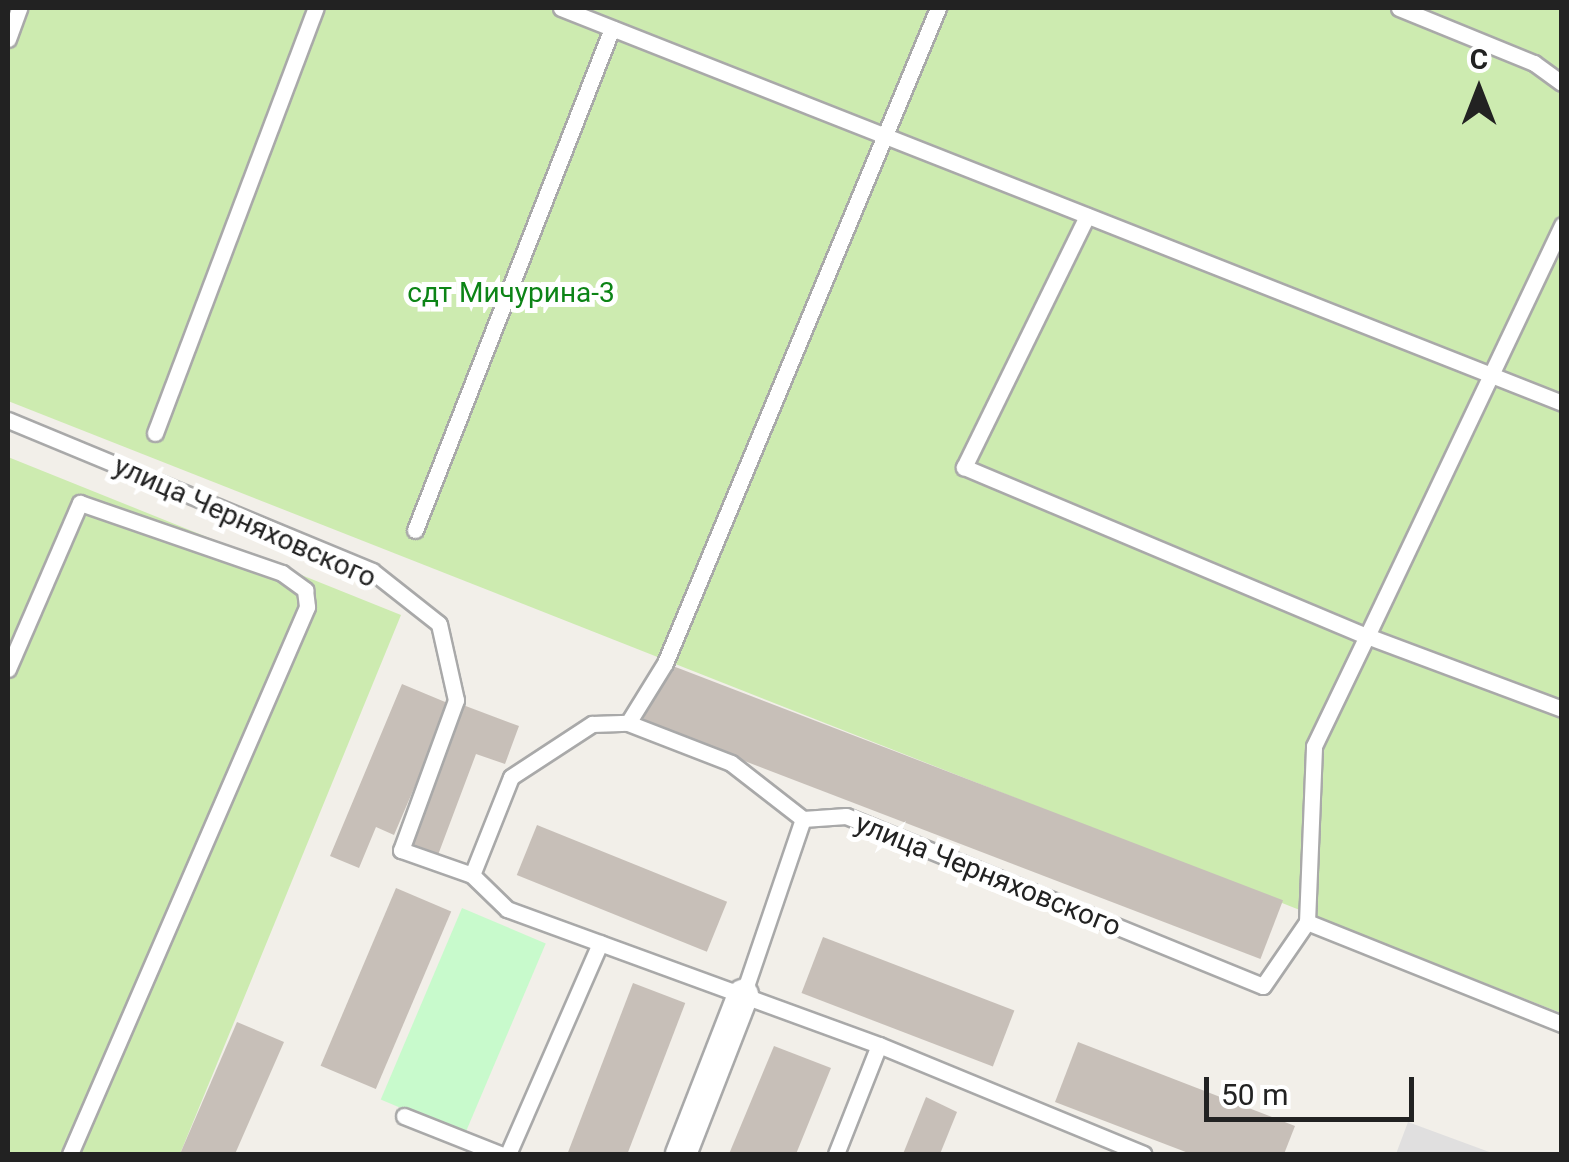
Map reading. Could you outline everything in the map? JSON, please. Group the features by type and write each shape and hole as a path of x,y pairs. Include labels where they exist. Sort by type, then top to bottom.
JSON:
{"street":[{"path":"681,1154 742,996"}],"lane":[{"path":"8,39 18,8"},
{"path":"155,433 316,8"},
{"path":"561,8 1562,403"},
{"path":"628,723 665,663 938,8"},
{"path":"1398,8 1534,62 1562,83"},
{"path":"415,530 612,28"},
{"path":"1087,216 964,467 1368,636 1562,709"},
{"path":"1562,226 1314,746 1307,922 1562,1024"},
{"name":"улица Черняховского","path":"8,420 372,571 439,624 456,700 401,850 472,875"},
{"path":"8,669 80,502 282,573 305,590 307,607 70,1154"},
{"path":"742,996 803,819 731,763 628,723 592,724 511,777 472,875 507,909 742,996 879,1045 1143,1154"},
{"name":"улица Черняховского","path":"803,819 846,816 1262,986 1307,922"},
{"path":"508,1154 600,944"},
{"path":"836,1154 879,1045"},
{"path":"404,1116 500,1154"}],"shaded area":[{"path":"1408,1122 1492,1153 1493,1154 1396,1154"}],"green space":[{"name":"сдт Мичурина-3","path":"8,8 1561,8 1561,1013 8,401"},
{"path":"8,457 401,615 180,1154 8,1154"},
{"path":"462,908 546,944 464,1135 381,1099"}],"building":[{"path":"665,663 1283,900 1260,959 642,722"},
{"path":"402,684 450,704 394,835 376,827 359,868 330,856"},
{"path":"463,705 519,726 505,764 476,754 438,855 411,845"},
{"path":"537,825 727,902 707,952 517,875"},
{"path":"396,888 451,911 376,1089 321,1066"},
{"path":"823,937 1014,1010 993,1066 801,993"},
{"path":"633,983 685,1003 627,1154 567,1154"},
{"path":"237,1022 284,1042 235,1154 180,1154"},
{"path":"1078,1042 1295,1126 1284,1154 1191,1154 1055,1102"},
{"path":"774,1046 831,1068 796,1154 729,1154"},
{"path":"926,1097 957,1112 940,1154 903,1154"}]}
